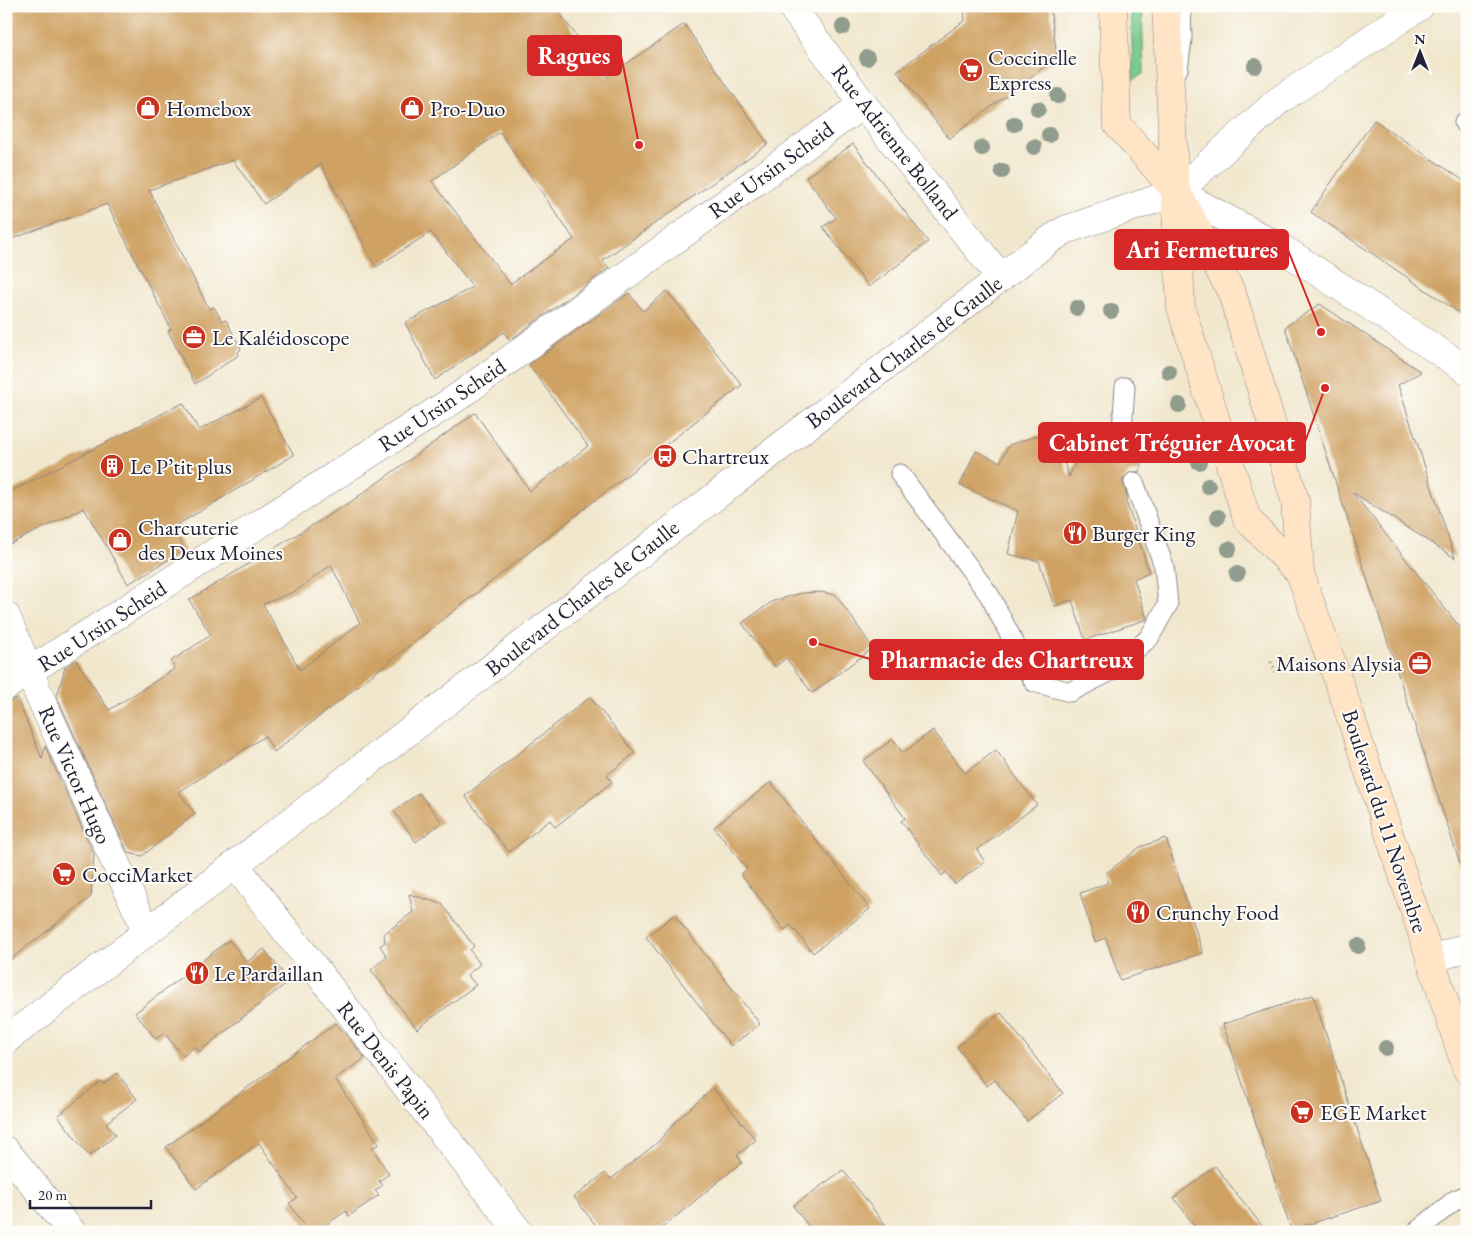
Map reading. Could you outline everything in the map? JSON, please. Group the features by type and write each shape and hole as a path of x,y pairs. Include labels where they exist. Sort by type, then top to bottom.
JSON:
{"main road":[{"name":"Boulevard du 11 Novembre","path":"1113,6 1117,124 1177,192 1236,304 1243,334 1295,500 1300,573 1349,712 1467,1070"},
{"name":"Boulevard du 11 Novembre","path":"1166,6 1177,192 1181,308 1247,519 1300,573"}],"street":[{"name":"Rue Adrienne Bolland","path":"791,6 863,104 1001,278"},
{"path":"1420,6 1278,101 1177,192 1283,249 1467,370"},
{"name":"Rue Ursin Scheid","path":"6,686 455,399 863,104"},
{"name":"Boulevard Charles de Gaulle","path":"6,1040 1065,230 1177,192"},
{"name":"Rue Victor Hugo","path":"6,616 29,672 147,932"},
{"name":"Rue Denis Papin","path":"235,865 519,1232"},
{"path":"1430,960 1467,947"},
{"path":"6,1150 72,1232"}],"lane":[{"name":"Boulevard du 11 Novembre","path":"1172,114 1182,39 1181,6"},
{"path":"1121,446 1125,387"},
{"path":"900,474 990,596 1034,682 1070,692 1109,672 1149,638 1168,604 1164,566 1134,482"},
{"path":"1416,1232 1455,1200 1467,1195"}],"path":[{"path":"1271,662 1277,674"}],"green space":[{"path":"1131,6 1142,6 1144,73 1133,80"}],"building":[{"path":"6,6 554,6 607,77 684,24 768,144 603,260 609,268 510,340 504,332 435,380 405,323 473,287 431,232 376,267 321,164 264,204 233,160 149,190 209,309 214,307 222,321 226,320 241,349 238,352 239,355 195,384 168,331 171,329 107,204 6,241","holes":["500,132 574,239 510,284 432,181"]},
{"path":"964,6 1050,6 1057,57 949,139 897,71 965,20"},
{"path":"1374,120 1467,183 1467,318 1311,212"},
{"path":"853,144 928,242 869,287 823,227 836,218 806,177"},
{"path":"667,291 742,385 274,752 265,736 179,792 195,814 142,856 128,853 57,697 65,667 76,660 109,710 175,669 171,661 211,635 189,600 349,503 475,413 530,491 588,446 529,365 629,293 643,311","holes":["331,565 360,623 300,670 263,604 296,591"]},
{"path":"1320,304 1421,372 1398,385 1455,558 1352,492 1467,636 1467,863 1460,864 1285,327"},
{"path":"261,398 294,455 172,528 185,550 128,584 84,508 6,546 6,494 183,403 199,430"},
{"name":"Burger King","path":"1053,430 1069,477 1089,431 1110,441 1111,450 1115,456 1125,456 1131,451 1145,457 1139,472 1130,472 1123,480 1127,497 1126,501 1149,572 1134,579 1147,619 1085,640 1072,600 1054,606 1039,561 1008,554 1018,511 960,485 976,451 1000,462 1009,445"},
{"path":"820,592 836,595 873,648 812,693 786,658 775,667 742,623 773,601 802,593"},
{"path":"590,697 635,753 607,775 612,782 555,827 550,820 509,852 465,796"},
{"path":"17,698 42,759 45,746 94,854 91,897 6,963 6,702"},
{"path":"933,730 965,773 996,750 1037,805 977,850 985,862 955,884 946,872 942,876 901,821 905,818 863,761 893,739 903,753"},
{"path":"771,782 870,909 813,953 791,925 784,930 741,874 747,869 714,827"},
{"path":"419,793 442,822 416,842 394,811"},
{"name":"Crunchy Food","path":"1166,838 1203,953 1120,980 1106,938 1095,942 1080,893 1108,883 1105,874 1140,847"},
{"path":"409,894 442,904 474,946 470,950 480,964 467,975 476,985 417,1029 371,970 387,956 380,946 385,942 384,934 413,912"},
{"path":"674,915 760,1024 731,1046 646,937"},
{"path":"229,940 247,962 264,949 289,981 199,1052 195,1046 183,1056 164,1033 156,1039 135,1013"},
{"name":"EGE Market","path":"1313,995 1381,1201 1291,1230 1223,1024"},
{"path":"1001,1013 1063,1093 1027,1121 995,1080 987,1086 957,1047"},
{"path":"336,1023 365,1058 335,1079 379,1144 372,1148 389,1174 379,1181 383,1185 375,1191 379,1195 349,1216 346,1211 316,1232 309,1232 289,1203 297,1198 259,1143 196,1189 166,1147"},
{"path":"117,1073 137,1099 106,1123 116,1135 89,1156 58,1116 101,1081 103,1084"},
{"path":"713,1088 756,1140 737,1155 742,1162 657,1232 601,1232 574,1197 605,1173 611,1179 657,1143 677,1120"},
{"path":"1215,1166 1267,1232 1199,1232 1174,1198"},
{"path":"843,1170 891,1232 813,1232 793,1206"}],"place":[{"name":"Coccinelle Express","path":"971,70"},
{"name":"Homebox","path":"148,108"},
{"name":"Pro-Duo","path":"412,108"},
{"name":"Ragues","path":"639,145"},
{"name":"Ari Fermetures","path":"1321,332"},
{"name":"Le Kaléidoscope","path":"194,337"},
{"name":"Cabinet Tréguier Avocat","path":"1325,388"},
{"name":"Chartreux","path":"665,456"},
{"name":"Le P’tit plus","path":"112,466"},
{"name":"Burger King","path":"1075,533"},
{"name":"Charcuterie des Deux Moines","path":"120,540"},
{"name":"Pharmacie des Chartreux","path":"813,642"},
{"name":"Maisons Alysia","path":"1420,663"},
{"name":"CocciMarket","path":"64,874"},
{"name":"Crunchy Food","path":"1138,912"},
{"name":"Le Pardaillan","path":"197,973"},
{"name":"EGE Market","path":"1302,1112"}]}
